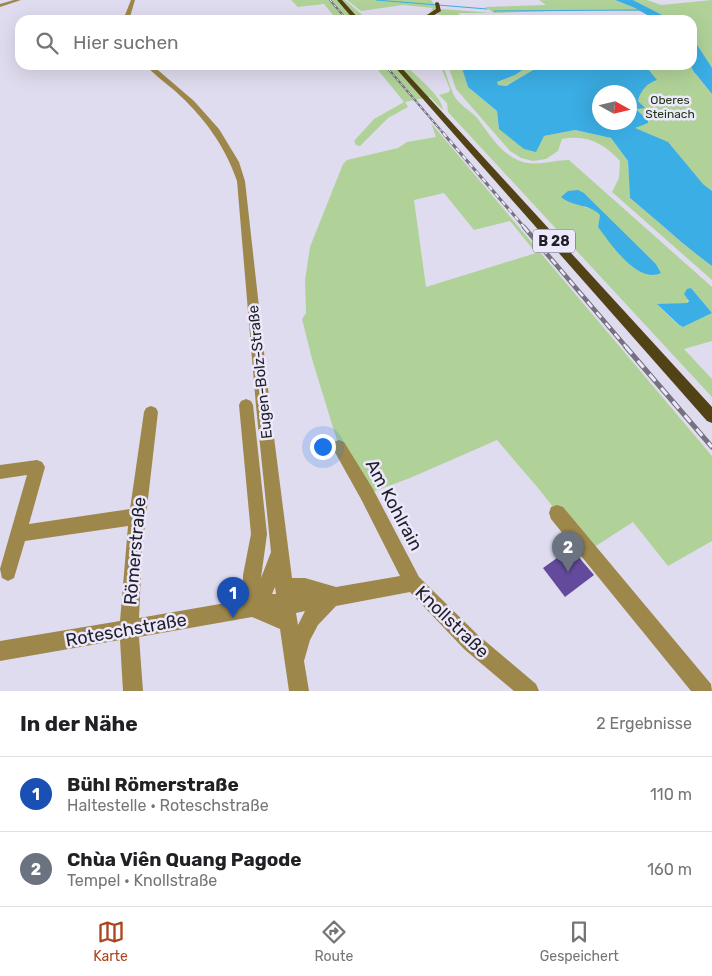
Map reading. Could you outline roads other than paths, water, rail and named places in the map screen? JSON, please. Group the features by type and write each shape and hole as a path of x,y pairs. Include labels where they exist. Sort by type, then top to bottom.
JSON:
{"main road":[{"path":"339,0 352,15"},
{"path":"431,15 439,10 437,3"},
{"name":"B 28","path":"400,70 712,417"}],"street":[{"path":"0,6 19,0"},
{"path":"128,15 133,0"},
{"name":"Eugen-Bolz-Straße","path":"154,70 196,106 218,132 234,158 241,181 263,406 299,691"},
{"name":"Eugen-Bolz-Straße","path":"246,405 259,534 252,575 252,608"},
{"name":"Römerstraße","path":"133,691 129,630 137,516 151,412"},
{"name":"Am Kohlrain","path":"339,447 367,494 413,583"},
{"path":"0,472 36,467 8,572"},
{"path":"558,513 704,691"},
{"path":"18,534 137,516"},
{"path":"252,608 270,578 280,550"},
{"name":"Knollstraße","path":"287,605 314,602 335,596 413,583 471,642 529,691"},
{"name":"Knollstraße","path":"295,659 306,624 316,609 335,596"},
{"path":"252,608 287,605"},
{"name":"Roteschstraße","path":"0,651 252,608"}],"water":[{"path":"615,0 633,0 662,15 647,15"},
{"path":"697,45 712,68 712,94 693,70 697,70"},
{"path":"463,70 522,70 497,82 498,85 506,86 533,70 649,70 657,80 647,85 640,94 638,101 645,108 637,109 637,85 592,85 592,130 637,129 668,142 703,184 712,191 712,266 630,198 628,161 611,138 575,130 544,136 536,152 524,149 499,129 497,111 468,87"},
{"path":"637,110 648,121 648,123 637,127"},
{"path":"578,190 584,193 656,264 661,273 652,275 634,268 617,252 598,227 600,215 596,211 561,197 568,191"},
{"path":"691,288 712,313 683,327 657,304 687,303 689,301 684,294 687,289"}],"waterway":[{"path":"376,0 487,9"},
{"path":"494,11 640,10"}],"railway":[{"path":"330,0 343,15"},
{"path":"389,70 444,134"},
{"path":"443,133 525,228"},
{"path":"524,227 627,348"},
{"path":"626,347 712,447"}],"place":[{"name":"Chùa Viên Quang Pagode","path":"568,572"},
{"name":"Bühl Römerstraße","path":"233,618"}],"park label":[{"name":"Oberes Steinach","path":"670,107"}]}
